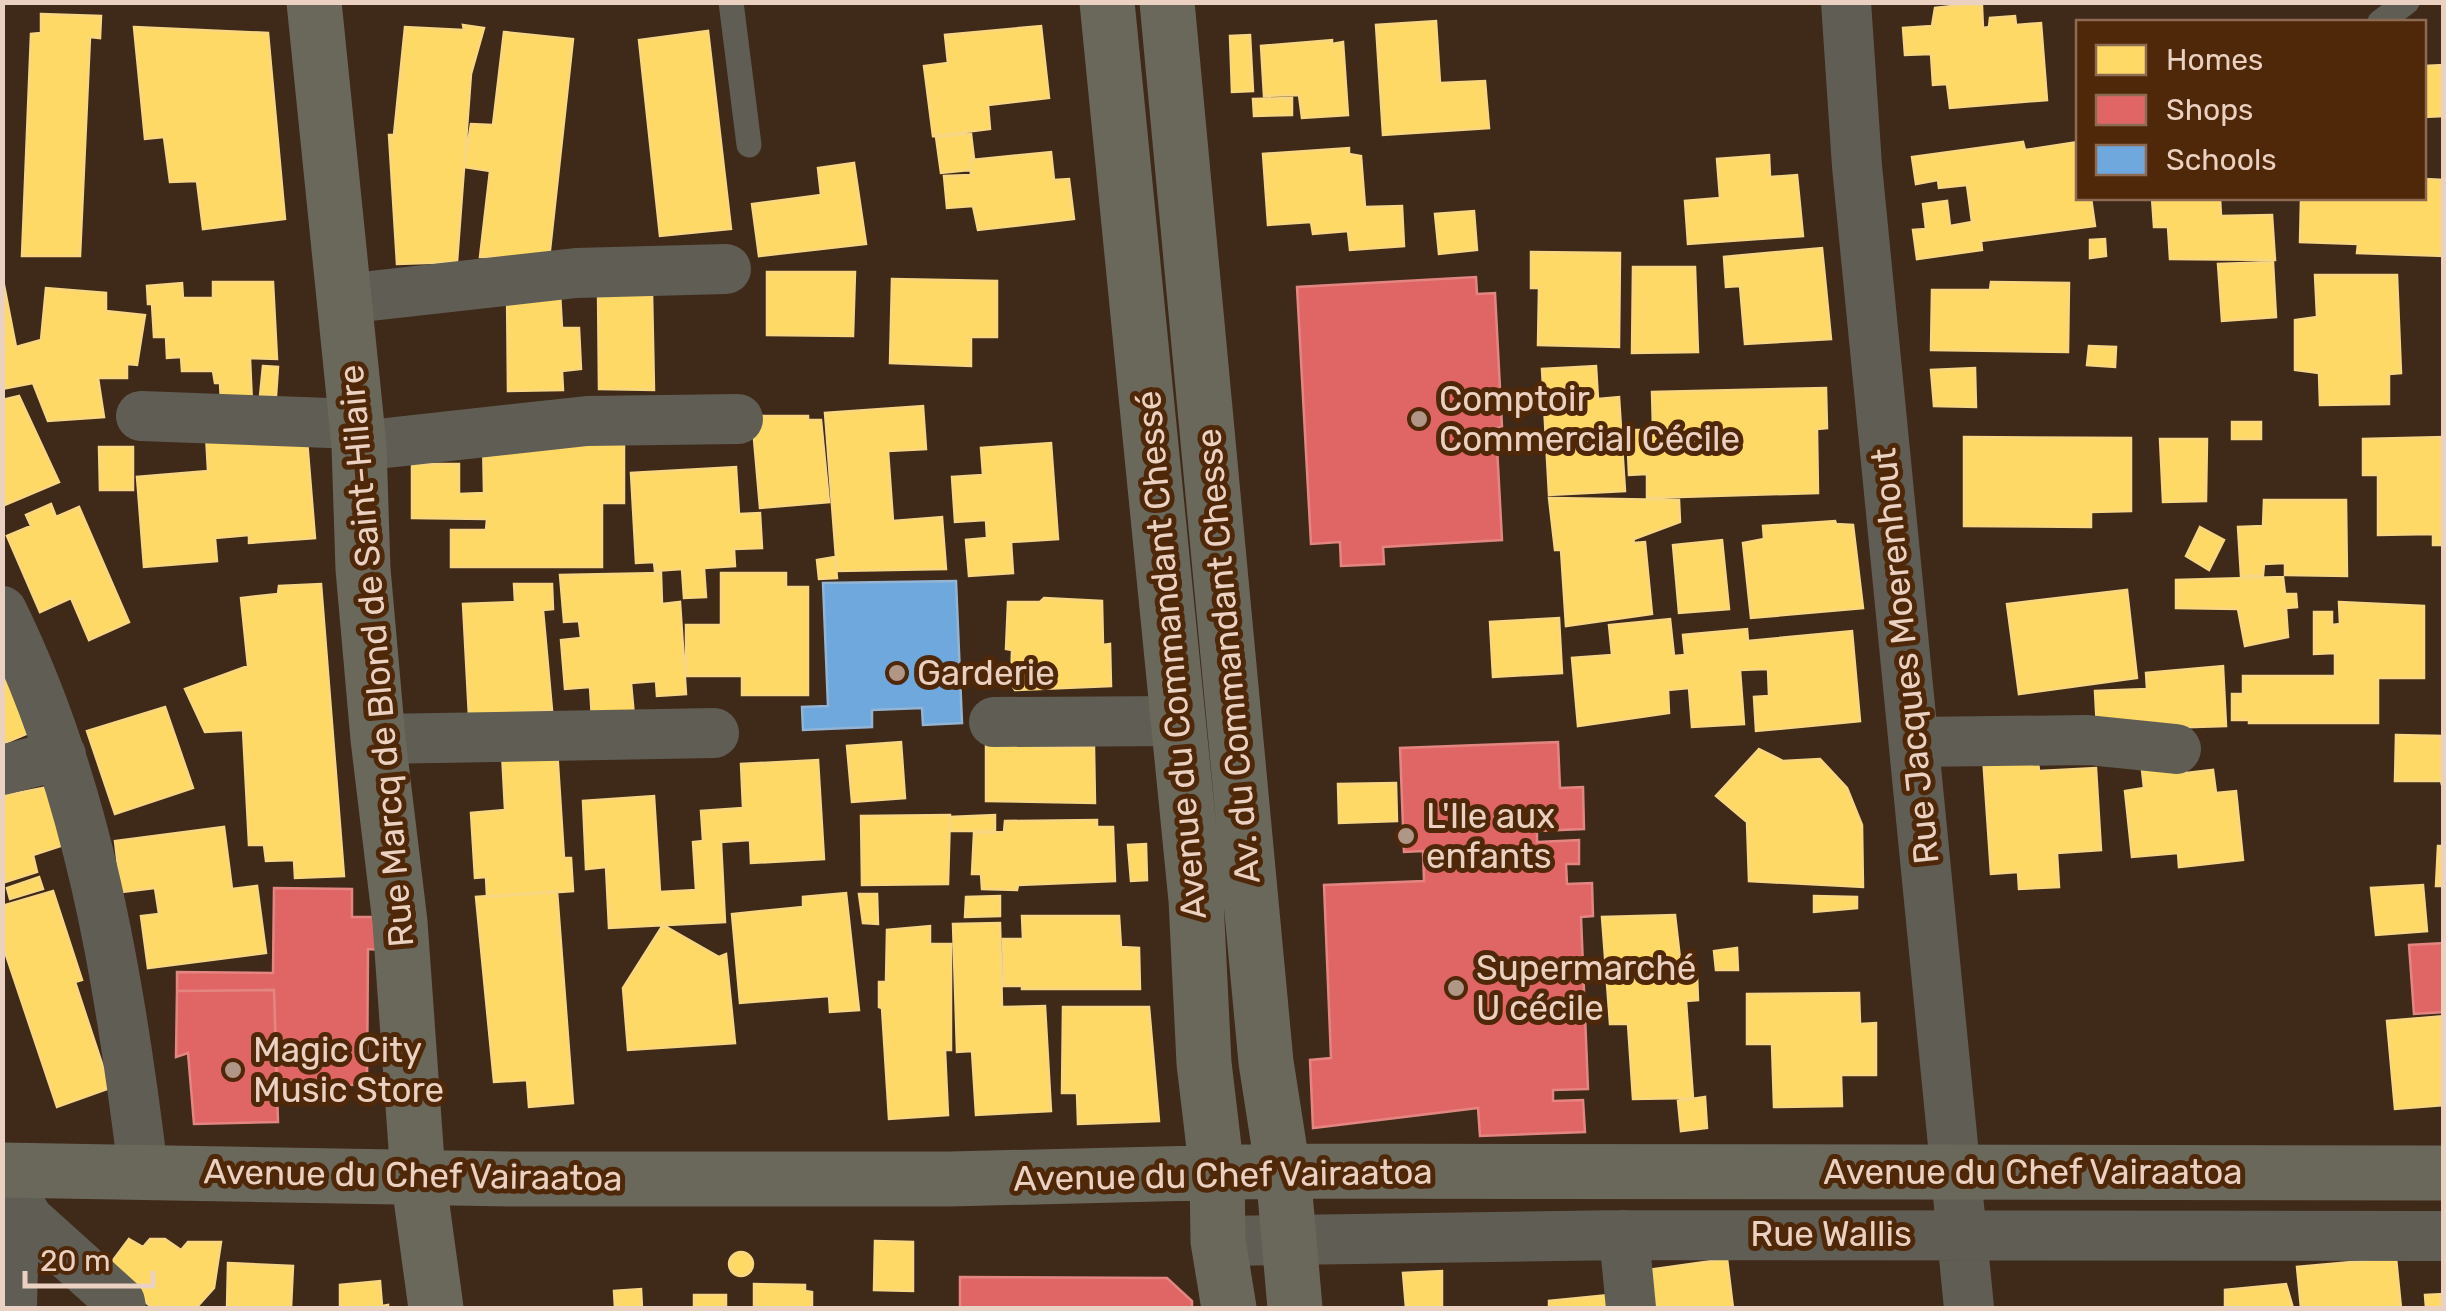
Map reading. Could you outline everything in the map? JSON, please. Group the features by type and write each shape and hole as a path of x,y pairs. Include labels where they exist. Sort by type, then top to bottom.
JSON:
{"main road":[{"name":"Rue Marcq de Blond de Saint-Hilaire","path":"314,2 358,435 362,570 400,922 418,1176 436,1308"},
{"name":"Avenue du Commandant Chessé","path":"1107,2 1196,900 1204,1063 1217,1173 1218,1241 1230,1308"},
{"name":"Av. du Commandant Chesse","path":"1167,2 1266,1062 1283,1171 1295,1308"},
{"path":"1139,310 1196,308"},
{"name":"Avenue du Chef Vairaatoa","path":"11,1178 143,1171 510,1179 950,1178 1283,1171 2444,1173"}],"street":[{"name":"Rue Jacques Moerenhout","path":"1846,2 1858,166 1969,1308"},
{"path":"344,299 576,273 726,269"},
{"path":"140,416 358,435 587,421 738,419"},
{"path":"6,625 61,754 101,900 126,1034 143,1171"},
{"path":"994,722 1179,721"},
{"path":"378,739 714,733"},
{"path":"1914,742 2088,740 2176,749"},
{"path":"2,770 61,754"},
{"path":"11,1178 12,1308"},
{"path":"11,1178 28,1220 120,1302 121,1308"},
{"path":"1624,1235 1630,1308"},
{"name":"Rue Wallis","path":"1218,1241 1624,1235 2444,1236"}],"lane":[{"path":"730,2 749,145"},
{"path":"2383,20 2407,2"}],"building: Homes":[{"path":"1982,6 1983,28 1989,27 1990,18 2015,16 2016,25 2041,23 2047,100 1950,108 1947,84 1933,85 1931,54 1905,55 1903,28 1932,26 1935,8"},
{"path":"41,14 101,16 100,38 90,37 80,256 22,256 31,34 41,33"},
{"path":"1436,21 1440,83 1485,81 1489,128 1383,135 1376,25"},
{"path":"463,25 484,28 471,74 457,262 397,264 389,135 394,135 405,27 464,30"},
{"path":"1041,26 1049,98 988,105 990,129 933,136 924,66 948,63 945,35"},
{"path":"134,27 268,33 285,219 203,229 197,181 170,182 164,137 145,139"},
{"path":"708,31 731,229 660,236 639,40"},
{"path":"504,32 573,39 549,259 480,257 490,171 464,167 471,124 493,125"},
{"path":"1250,35 1253,91 1232,92 1230,36"},
{"path":"1332,40 1332,44 1343,42 1348,115 1302,118 1299,95 1264,96 1261,46"},
{"path":"2444,65 2444,116 2426,117 2426,66"},
{"path":"1292,98 1292,115 1254,116 1253,99"},
{"path":"971,134 971,170 941,173 936,137"},
{"path":"2023,142 2025,150 2076,142 2076,200 2091,200 2095,226 1981,241 1982,250 1917,259 1913,230 1926,229 1923,204 1947,201 1950,226 1972,222 1967,185 1939,188 1938,180 1916,184 1912,157"},
{"path":"1349,148 1349,154 1361,156 1365,207 1402,206 1404,246 1350,250 1348,231 1313,234 1311,222 1268,225 1263,154"},
{"path":"1051,152 1054,180 1069,179 1074,219 978,230 973,206 947,208 944,176 971,175 970,160"},
{"path":"1769,155 1770,177 1797,175 1803,236 1688,244 1685,201 1720,198 1717,159"},
{"path":"854,163 866,244 759,256 752,204 821,195 818,168"},
{"path":"2426,179 2444,180 2444,256 2357,253 2358,244 2300,242 2301,200 2426,200"},
{"path":"2152,200 2220,200 2221,216 2272,215 2275,260 2170,259 2168,227 2154,227"},
{"path":"1474,211 1477,250 1439,254 1435,214"},
{"path":"2105,239 2106,256 2090,258 2090,240"},
{"path":"1822,248 1831,339 1745,344 1740,286 1726,287 1724,257"},
{"path":"1531,252 1620,253 1619,347 1538,345 1539,288 1531,288"},
{"path":"2273,262 2276,317 2222,321 2218,264"},
{"path":"1633,267 1695,267 1698,352 1632,353"},
{"path":"767,272 855,272 853,336 767,335"},
{"path":"2,275 16,347 41,340 46,288 106,293 106,311 145,315 137,365 127,364 127,378 98,378 104,417 48,421 33,383 2,389"},
{"path":"2315,275 2397,275 2401,373 2389,374 2389,404 2320,405 2319,373 2295,370 2295,320 2317,317"},
{"path":"892,279 997,281 997,337 971,337 971,366 890,363"},
{"path":"213,282 273,282 277,359 250,358 252,403 221,403 220,383 215,383 213,371 182,371 181,357 167,358 166,337 154,337 147,286 182,283 183,298 213,298"},
{"path":"1991,282 2069,283 2068,352 1931,350 1932,290 1990,290"},
{"path":"598,290 652,291 654,390 599,389"},
{"path":"507,292 560,293 562,328 579,328 581,369 562,371 563,390 508,391"},
{"path":"2089,346 2116,347 2115,367 2087,365"},
{"path":"263,366 278,367 276,396 260,396"},
{"path":"1596,366 1598,399 1619,397 1625,491 1549,495 1542,369"},
{"path":"1975,368 1976,407 1934,406 1931,370"},
{"path":"1826,388 1827,428 1817,429 1818,493 1647,498 1647,474 1629,475 1627,430 1653,430 1652,392"},
{"path":"19,396 59,482 2,506 2,400"},
{"path":"923,406 926,449 888,451 893,521 942,517 946,569 837,571 825,413"},
{"path":"752,416 808,416 808,420 821,420 829,502 760,508"},
{"path":"2232,422 2261,422 2261,439 2232,439"},
{"path":"206,434 307,440 315,538 249,543 249,535 215,538 217,561 144,567 137,477 208,471"},
{"path":"1964,437 2131,438 2131,511 2091,512 2091,527 1964,526"},
{"path":"2444,437 2444,545 2433,545 2433,534 2378,535 2378,475 2363,475 2363,439"},
{"path":"483,439 624,439 624,503 602,503 602,567 451,567 451,530 486,530 487,519 412,518 412,464 459,464 459,494 484,493"},
{"path":"2160,439 2207,439 2206,501 2163,502"},
{"path":"1051,443 1058,539 1011,542 1013,573 969,576 966,540 987,538 986,520 955,522 952,477 983,475 981,448"},
{"path":"99,447 133,447 133,490 100,490"},
{"path":"736,467 739,514 760,513 762,548 734,549 735,566 704,568 706,597 684,598 682,569 655,571 654,562 636,563 631,473"},
{"path":"1549,498 1679,500 1680,522 1634,539 1633,543 1645,542 1652,614 1566,626 1561,550 1555,550"},
{"path":"2264,500 2346,500 2347,576 2285,575 2285,563 2264,564 2263,575 2241,576 2238,527 2263,526"},
{"path":"51,504 56,517 79,507 129,622 89,640 71,598 40,612 7,536 31,526 26,515"},
{"path":"1835,521 1853,525 1863,608 1751,618 1743,543 1764,539 1763,526"},
{"path":"2200,527 2224,540 2209,570 2186,556"},
{"path":"1722,540 1729,609 1679,613 1673,545"},
{"path":"835,557 837,578 819,579 817,560"},
{"path":"661,573 662,604 680,602 686,694 657,696 656,681 631,683 634,716 592,719 590,687 565,689 561,640 581,638 579,621 564,622 560,575"},
{"path":"721,573 786,573 786,587 808,587 808,695 742,695 742,676 686,676 686,625 721,625"},
{"path":"2283,577 2285,594 2296,594 2297,607 2286,608 2288,637 2245,646 2238,609 2176,608 2176,580"},
{"path":"321,584 344,876 295,878 294,860 266,861 264,845 249,845 243,730 205,732 185,689 248,666 241,598 278,594 279,586"},
{"path":"514,584 552,584 553,609 543,610 552,710 469,717 463,604 515,602"},
{"path":"2127,590 2137,678 2019,694 2007,604"},
{"path":"1044,598 1102,601 1103,645 1110,644 1111,686 1015,690 1011,684 1012,650 1006,649 1008,602 1040,602"},
{"path":"2339,602 2424,606 2424,678 2378,678 2378,723 2232,720 2232,694 2243,694 2243,676 2335,676 2335,653 2314,654 2314,612 2332,612 2332,625 2340,624"},
{"path":"1559,618 1562,673 1493,677 1490,622"},
{"path":"1670,619 1674,656 1685,655 1683,635 1747,629 1748,641 1852,631 1860,721 1756,731 1754,697 1769,696 1768,669 1740,670 1744,724 1692,727 1689,688 1668,690 1669,713 1578,726 1572,658 1612,655 1609,625"},
{"path":"2223,666 2226,726 2097,730 2095,691 2147,689 2146,673"},
{"path":"2,670 33,731 2,744"},
{"path":"165,707 193,788 115,814 87,731"},
{"path":"2396,735 2444,736 2444,793 2441,781 2395,781"},
{"path":"1035,739 1035,747 1094,747 1095,803 986,801 986,740"},
{"path":"901,742 905,798 852,802 847,746"},
{"path":"557,749 564,858 571,858 573,891 487,897 486,877 475,878 471,813 505,810 502,752"},
{"path":"1759,749 1783,761 1820,759 1847,788 1862,825 1863,887 1749,881 1747,822 1716,796"},
{"path":"2037,752 2039,771 2096,768 2101,850 2057,853 2059,887 2019,889 2018,872 1991,874 1983,756"},
{"path":"818,760 824,859 751,863 750,840 721,842 725,922 609,928 606,867 586,869 583,801 654,796 660,892 696,890 693,842 703,841 701,811 743,808 741,764"},
{"path":"2185,766 2186,773 2213,770 2216,793 2236,791 2243,860 2179,867 2178,853 2132,857 2125,791 2144,788 2142,770"},
{"path":"1396,783 1397,821 1339,823 1338,784"},
{"path":"53,786 67,844 33,855 37,872 2,883 2,796"},
{"path":"950,815 948,884 862,885 861,816"},
{"path":"995,815 995,831 951,831 950,817"},
{"path":"1097,820 1097,827 1113,827 1115,881 1018,885 1017,890 982,889 981,874 972,874 974,833 1004,832 1005,821"},
{"path":"224,827 232,889 257,886 266,953 148,968 141,916 159,914 155,888 121,892 115,841"},
{"path":"1146,844 1147,880 1131,881 1128,845"},
{"path":"2438,846 2444,846 2444,886 2436,886"},
{"path":"39,877 43,889 10,899 7,888"},
{"path":"2423,885 2427,931 2376,935 2371,888"},
{"path":"53,891 82,980 75,982 110,1088 57,1107 2,943 2,906"},
{"path":"557,891 573,1103 529,1107 527,1080 494,1082 476,897"},
{"path":"846,893 859,1010 830,1012 829,996 740,1003 732,914 803,907 803,897"},
{"path":"859,894 877,894 878,924 863,923"},
{"path":"1000,896 1000,916 965,917 966,897"},
{"path":"1814,896 1857,897 1857,908 1814,912"},
{"path":"1675,915 1682,976 1697,975 1698,1000 1686,1001 1693,1098 1633,1099 1628,1024 1610,1024 1602,917"},
{"path":"1022,916 1119,916 1121,947 1139,948 1140,989 1004,986 1003,939 1023,939"},
{"path":"1000,923 1002,1007 1045,1006 1051,1111 976,1115 972,1051 957,1052 953,924"},
{"path":"663,925 719,957 726,954 735,1043 628,1050 623,988"},
{"path":"930,926 930,944 951,944 951,1050 945,1050 948,1115 889,1119 879,1007 879,982 886,982 887,930"},
{"path":"1737,948 1738,970 1716,970 1714,951"},
{"path":"1859,993 1860,1024 1876,1023 1876,1075 1841,1075 1842,1106 1774,1107 1772,1044 1747,1044 1747,994"},
{"path":"1063,1007 1149,1007 1159,1121 1078,1124 1077,1093 1062,1093"},
{"path":"2444,1016 2444,1105 2395,1109 2387,1021"},
{"path":"1705,1097 1707,1128 1681,1131 1678,1101"},
{"path":"129,1239 143,1247 150,1239 165,1239 181,1250 188,1242 221,1242 214,1288 196,1308 153,1308 105,1271"},
{"path":"875,1241 913,1242 913,1291 874,1290"},
{"path":"741,1252 753,1264 741,1276 729,1264"},
{"path":"2396,1258 2401,1308 2301,1308 2297,1267"},
{"path":"1727,1259 1733,1308 1644,1308 1640,1271"},
{"path":"228,1263 293,1266 291,1308 227,1308"},
{"path":"1442,1271 1442,1307 1406,1308 1403,1273"},
{"path":"380,1281 382,1306 388,1308 340,1308 340,1285"},
{"path":"754,1284 805,1285 805,1291 812,1292 812,1308 754,1308"},
{"path":"2286,1284 2293,1308 2225,1308 2225,1290"},
{"path":"641,1289 642,1308 615,1308 614,1291"},
{"path":"1618,1294 1620,1308 1549,1308 1549,1301"},
{"path":"2444,1294 2444,1308 2426,1308 2425,1295"},
{"path":"694,1295 726,1295 726,1308 694,1308"}],"building: Shops":[{"name":"Comptoir Commercial Cécile","path":"1476,277 1477,294 1495,293 1502,427 1496,428 1502,540 1383,547 1384,564 1341,566 1340,542 1311,544 1297,287"},
{"name":"Supermarché U cécile","path":"1558,742 1560,788 1583,787 1584,829 1537,831 1537,842 1579,840 1579,864 1566,864 1567,884 1592,883 1593,916 1581,917 1588,1089 1553,1090 1553,1101 1583,1100 1585,1132 1480,1136 1478,1108 1313,1128 1310,1060 1331,1058 1324,885 1424,881 1423,851 1404,852 1400,748"},
{"path":"274,888 352,889 352,917 379,917 379,950 368,949 367,1085 277,1084 274,990 177,991 177,972 273,973"},
{"path":"2444,943 2444,1012 2414,1014 2409,945"},
{"name":"Magic City Music Store","path":"274,990 278,1122 194,1124 188,1053 176,1057 177,991"},
{"path":"960,1277 1167,1278 1192,1301 1192,1308 960,1308"}],"building: Schools":[{"path":"956,581 962,723 923,725 922,708 872,710 872,727 803,730 802,707 828,706 823,583"}],"place":[{"name":"Comptoir Commercial Cécile","path":"1419,419"},
{"name":"Garderie","path":"897,673"},
{"name":"L'Ile aux enfants","path":"1406,836"},
{"name":"Supermarché U cécile","path":"1456,988"},
{"name":"Magic City Music Store","path":"233,1070"}]}
